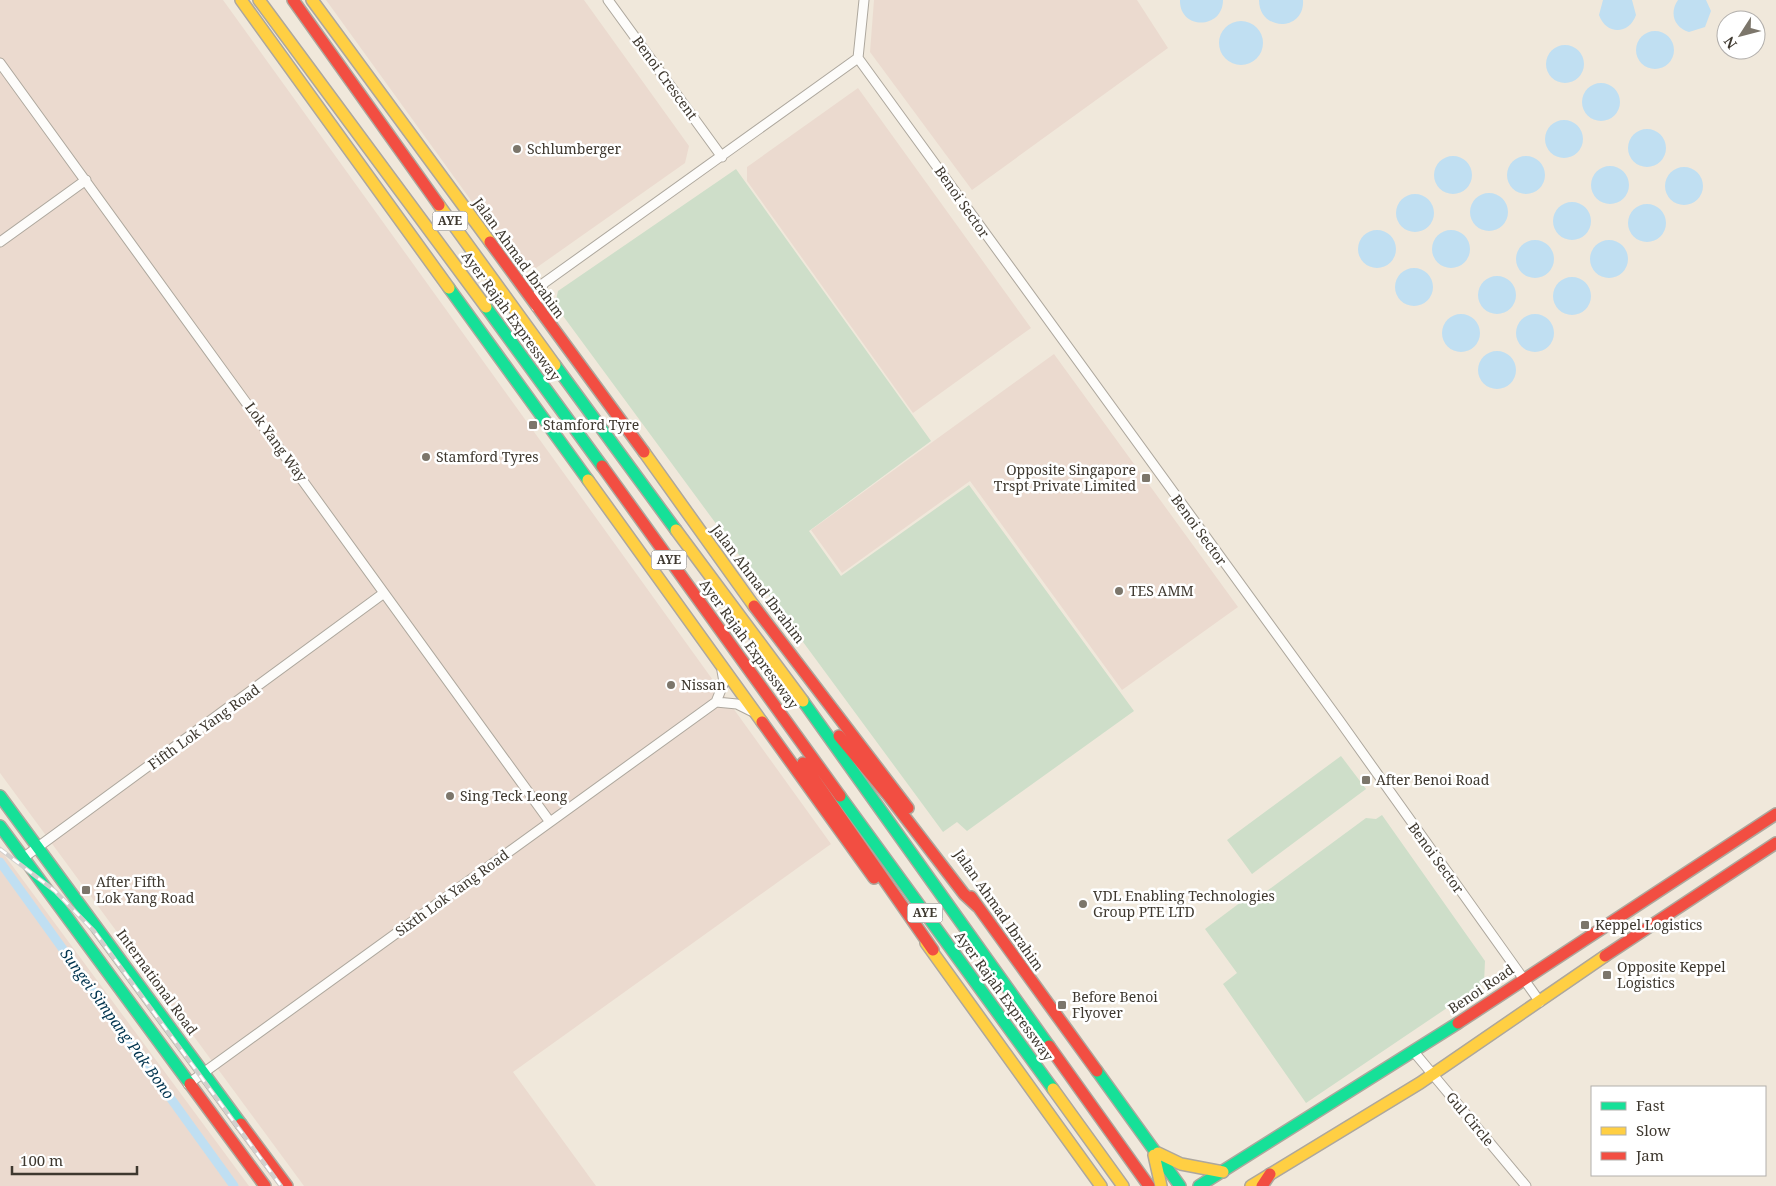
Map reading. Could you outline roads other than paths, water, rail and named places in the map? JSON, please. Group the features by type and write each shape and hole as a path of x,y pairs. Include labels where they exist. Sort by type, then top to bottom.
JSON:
{"main road":[{"path":"241,0 720,663 828,817 917,934 933,950"},
{"name":"Ayer Rajah Expressway","path":"259,0 468,282 1123,1186"},
{"name":"Ayer Rajah Expressway","path":"294,0 485,270 808,708 1146,1182"},
{"name":"Jalan Ahmad Ibrahim","path":"312,0 536,307 642,448 733,579 884,776 1180,1186"},
{"path":"727,640 766,708 1097,1183"},
{"path":"808,708 821,715 856,756 953,880 977,906"},
{"name":"International Road","path":"0,796 288,1186"},
{"name":"Benoi Road","path":"1199,1186 1414,1052 1776,814"},
{"path":"0,826 188,1084 265,1186"},
{"path":"1252,1186 1433,1074 1641,931 1776,843"},
{"path":"1153,1150 1181,1164 1223,1172"},
{"path":"1153,1150 1161,1186"},
{"path":"1262,1186 1270,1174"}],"street":[{"name":"Benoi Crescent","path":"608,0 722,157"},
{"path":"536,307 538,294 544,283 858,58 864,0"},
{"name":"Benoi Sector","path":"858,58 1339,720 1540,1002"},
{"name":"Lok Yang Way","path":"0,62 550,822"},
{"path":"0,242 86,180"},
{"path":"519,282 530,285 544,283"},
{"name":"Fifth Lok Yang Road","path":"22,858 384,594"},
{"path":"720,663 724,682 716,702 737,704 755,714"},
{"name":"Sixth Lok Yang Road","path":"188,1084 716,702"},
{"name":"Gul Circle","path":"1414,1052 1526,1186"}],"water":[{"path":"1180,0 1223,0 1221,10 1216,17 1209,21 1201,22 1193,21 1186,17"},
{"path":"1259,0 1303,0 1302,10 1297,18 1290,22 1282,24 1273,22 1266,18 1261,10"},
{"path":"1603,0 1632,0 1636,15 1633,22 1618,30 1607,26 1602,22 1599,15"},
{"path":"1678,0 1706,0 1711,11 1705,27 1689,32 1680,27 1674,15 1675,5"},
{"path":"1241,21 1253,25 1259,31 1263,43 1259,55 1253,61 1241,65 1229,61 1223,55 1219,43 1223,31 1229,25"},
{"path":"1655,31 1668,37 1674,50 1668,63 1655,69 1642,63 1636,50 1642,37"},
{"path":"1565,45 1578,51 1584,64 1578,77 1565,83 1552,77 1546,64 1552,51"},
{"path":"1601,83 1614,89 1620,102 1614,115 1601,121 1588,115 1582,102 1588,89"},
{"path":"1564,120 1577,126 1583,139 1577,152 1564,158 1551,152 1545,139 1551,126"},
{"path":"1647,129 1660,135 1666,148 1660,161 1647,167 1634,161 1628,148 1634,135"},
{"path":"1453,156 1466,162 1472,175 1466,188 1453,194 1440,188 1434,175 1440,162"},
{"path":"1526,156 1539,162 1545,175 1539,188 1526,194 1513,188 1507,175 1513,162"},
{"path":"1610,166 1623,172 1629,185 1623,198 1610,204 1597,198 1591,185 1597,172"},
{"path":"1684,167 1697,173 1703,186 1697,199 1684,205 1671,199 1665,186 1671,173"},
{"path":"1489,193 1502,199 1508,212 1502,225 1489,231 1476,225 1470,212 1476,199"},
{"path":"1415,194 1428,200 1434,213 1428,226 1415,232 1402,226 1396,213 1402,200"},
{"path":"1572,202 1585,208 1591,221 1585,234 1572,240 1559,234 1553,221 1559,208"},
{"path":"1647,204 1660,210 1666,223 1660,236 1647,242 1634,236 1628,223 1634,210"},
{"path":"1377,230 1390,236 1396,249 1390,262 1377,268 1364,262 1358,249 1364,236"},
{"path":"1451,230 1464,236 1470,249 1464,262 1451,268 1438,262 1432,249 1438,236"},
{"path":"1535,240 1548,246 1554,259 1548,272 1535,278 1522,272 1516,259 1522,246"},
{"path":"1609,240 1622,246 1628,259 1622,272 1609,278 1596,272 1590,259 1596,246"},
{"path":"1414,268 1427,274 1433,287 1427,300 1414,306 1401,300 1395,287 1401,274"},
{"path":"1497,276 1510,282 1516,295 1510,308 1497,314 1484,308 1478,295 1484,282"},
{"path":"1572,277 1585,283 1591,296 1585,309 1572,315 1559,309 1553,296 1559,283"},
{"path":"1461,314 1474,320 1480,333 1474,346 1461,352 1448,346 1442,333 1448,320"},
{"path":"1535,314 1548,320 1554,333 1548,346 1535,352 1522,346 1516,333 1522,320"},
{"path":"1497,351 1510,357 1516,370 1510,383 1497,389 1484,383 1478,370 1484,357"}],"waterway":[{"name":"Sungei Simpang Pak Bono","path":"0,862 234,1186"}],"railway":[{"path":"0,849 55,891 94,931 281,1186"}],"place":[{"name":"Schlumberger","path":"517,149"},
{"name":"Stamford Tyre","path":"533,425"},
{"name":"Stamford Tyres","path":"426,457"},
{"name":"Opposite Singapore Trspt Private Limited","path":"1146,478"},
{"name":"TES AMM","path":"1119,591"},
{"name":"Nissan","path":"671,685"},
{"name":"After Benoi Road","path":"1366,780"},
{"name":"Sing Teck Leong","path":"450,796"},
{"name":"After Fifth Lok Yang Road","path":"86,890"},
{"name":"VDL Enabling Technologies Group PTE LTD","path":"1083,904"},
{"name":"Keppel Logistics","path":"1585,925"},
{"name":"Opposite Keppel Logistics","path":"1607,975"},
{"name":"Before Benoi Flyover","path":"1062,1005"}]}
